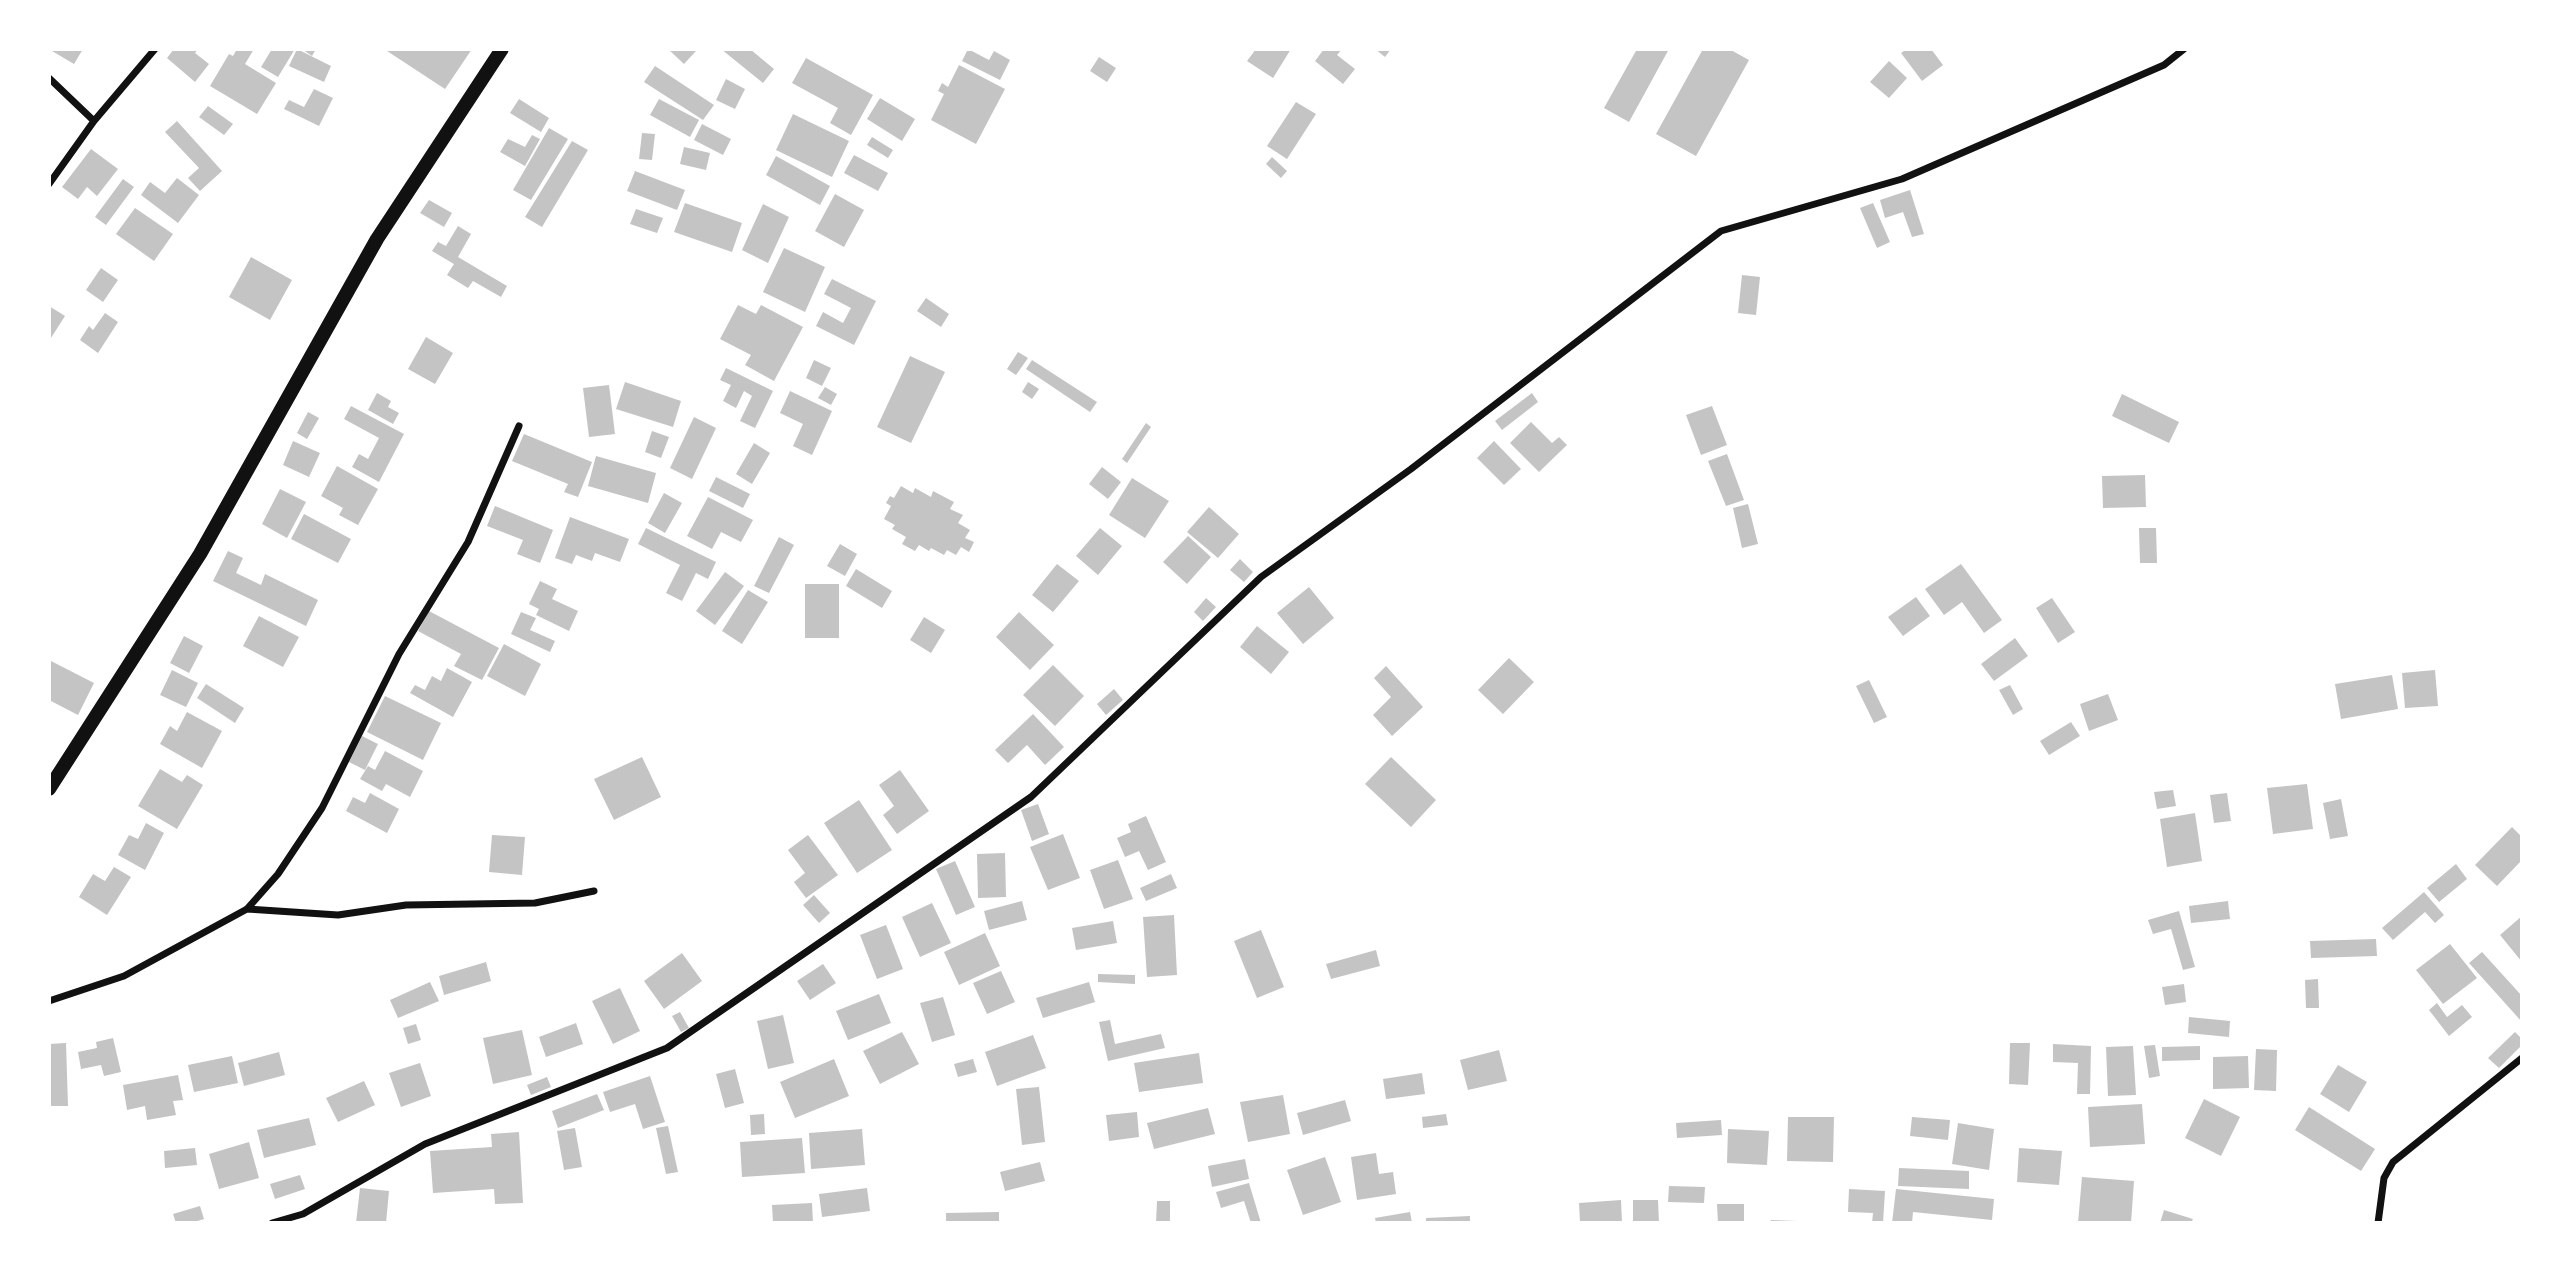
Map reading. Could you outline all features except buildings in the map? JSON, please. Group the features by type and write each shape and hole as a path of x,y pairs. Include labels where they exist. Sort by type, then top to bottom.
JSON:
{"main road":[{"path":"49,789 200,554 377,239 502,49"}],"street":[{"path":"49,184 94,121 155,49"},
{"path":"272,1223 303,1214 425,1144 667,1048 1031,797 1261,577 1411,469 1721,231 1902,179 2164,65 2184,49"},
{"path":"49,78 94,121"},
{"path":"49,1001 124,976 247,909 278,874 322,808 399,654 468,542 519,426"},
{"path":"247,909 338,915 407,905 535,903 594,891"},
{"path":"2378,1223 2384,1178 2393,1162 2522,1058"}]}
